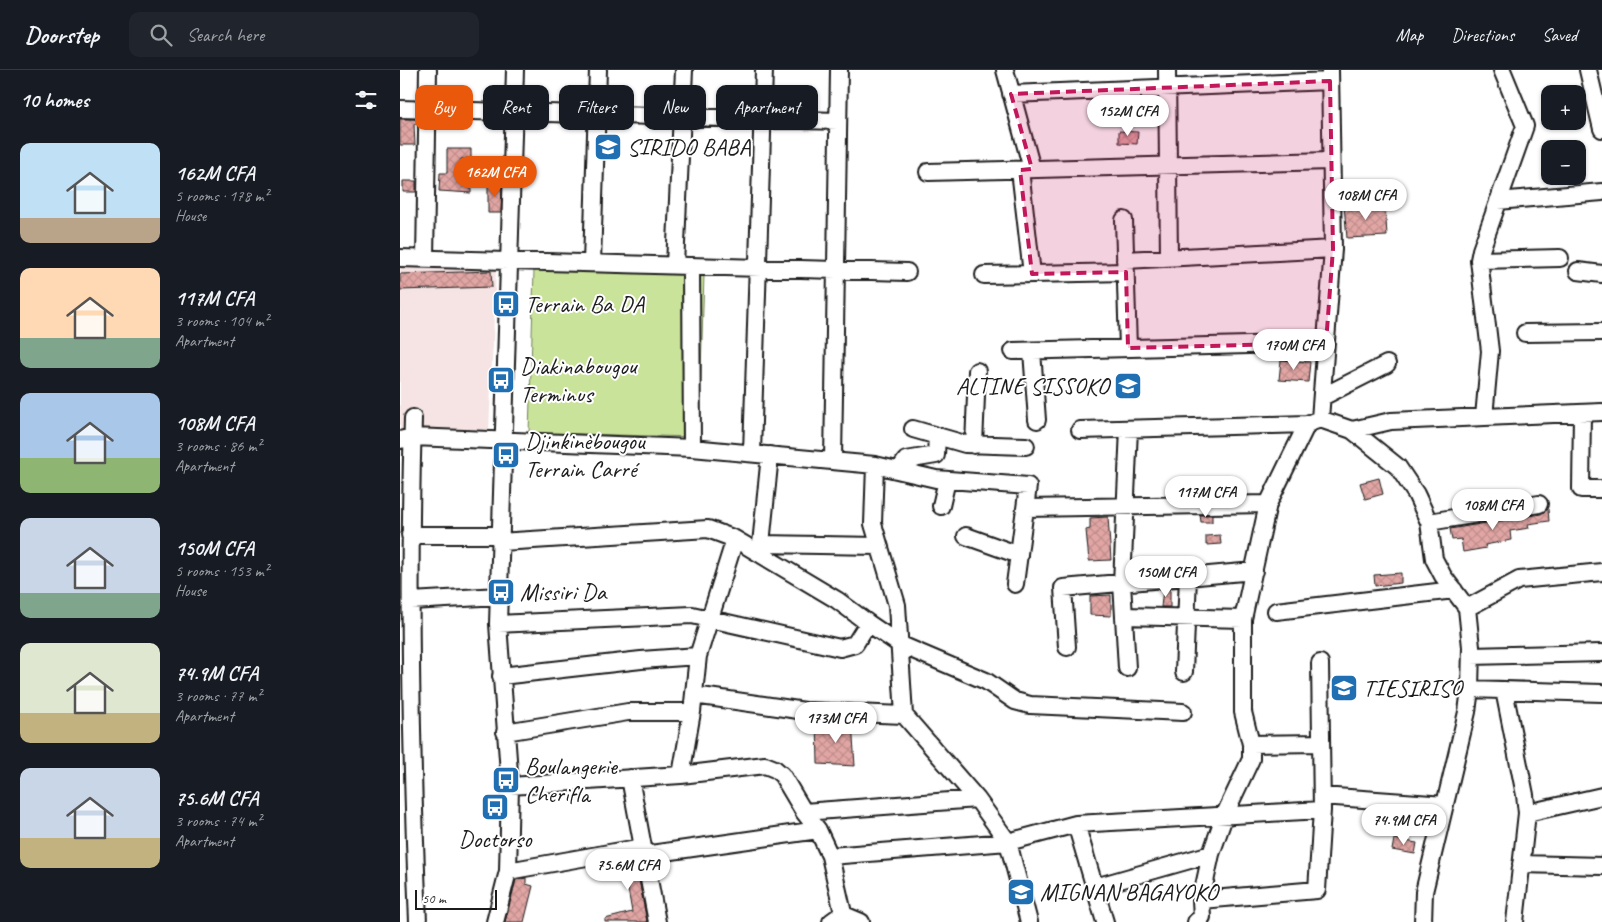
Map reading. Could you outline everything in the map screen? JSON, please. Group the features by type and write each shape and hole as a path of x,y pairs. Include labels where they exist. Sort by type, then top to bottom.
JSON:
{"street":[{"path":"428,70 428,85"},
{"path":"514,85 515,70"},
{"path":"598,70 598,85"},
{"path":"683,85 684,70"},
{"path":"764,70 764,85"},
{"path":"833,461 839,70"},
{"path":"1005,70 1026,170 1032,274"},
{"path":"1167,70 1169,258"},
{"path":"1484,417 1490,351 1480,260 1481,250 1525,126 1502,70"},
{"path":"1593,74 1602,129"},
{"path":"1011,94 1167,88 1330,75 1333,249 1322,397 1313,422 1268,504 1243,619 1242,712 1251,744 1251,759 1225,814 1211,854 1201,900 1202,917 1196,922"},
{"path":"400,109 415,110"},
{"path":"818,120 838,121"},
{"path":"425,259 428,130"},
{"path":"495,922 508,871 510,786 498,624 513,130"},
{"path":"592,263 596,130"},
{"path":"682,130 683,266 692,448"},
{"path":"752,453 763,130"},
{"path":"928,172 1331,161"},
{"path":"1498,200 1602,192"},
{"path":"1124,220 1128,348"},
{"path":"984,275 1032,274 1125,266 1169,258 1333,249"},
{"path":"400,258 907,272"},
{"path":"1480,260 1560,258"},
{"path":"1578,271 1602,274"},
{"path":"1525,333 1602,332"},
{"path":"1013,351 1326,343"},
{"path":"1032,351 1037,420"},
{"path":"1322,397 1386,364"},
{"path":"974,444 977,371"},
{"path":"1080,430 1313,422 1352,430 1391,421 1602,412"},
{"path":"1582,413 1581,489 1602,489"},
{"path":"413,418 406,438 411,601 406,676 407,813 418,922"},
{"path":"1127,668 1122,583 1129,428"},
{"path":"913,429 965,444 1026,446"},
{"path":"1352,430 1398,467 1416,494 1429,522 1434,559 1467,608 1471,656 1467,712 1424,892 1423,922"},
{"path":"899,470 906,460 936,455 937,436"},
{"path":"406,438 692,448 875,465 947,480 1028,486 1015,584"},
{"path":"760,549 770,455"},
{"path":"875,465 873,524 897,605 904,715 977,799 1008,842 1029,922"},
{"path":"941,506 947,480"},
{"path":"1026,508 1268,504"},
{"path":"1429,522 1539,504"},
{"path":"410,535 501,539 708,529 760,549 899,644 986,681 1015,701 1030,705 1183,712"},
{"path":"966,536 1019,555"},
{"path":"681,775 692,712 698,656 735,539"},
{"path":"760,549 880,546"},
{"path":"1067,647 1063,588 1254,571"},
{"path":"1467,608 1518,580 1602,572"},
{"path":"1184,672 1188,577"},
{"path":"1276,611 1454,590"},
{"path":"411,601 499,596"},
{"path":"498,624 692,615 840,648 855,644 868,623"},
{"path":"1124,616 1243,619"},
{"path":"1471,656 1602,653"},
{"path":"501,676 641,660 698,656"},
{"path":"1201,900 1317,890 1322,803 1320,663"},
{"path":"1470,690 1602,694"},
{"path":"1504,690 1526,795 1526,813 1515,922"},
{"path":"694,695 805,711 904,715"},
{"path":"505,732 628,712 692,712"},
{"path":"1251,744 1321,743"},
{"path":"510,786 681,775 765,764 782,775 804,812 818,830 830,856 839,919 861,922"},
{"path":"630,778 657,922"},
{"path":"1526,813 1602,796"},
{"path":"804,812 977,799"},
{"path":"830,856 1008,842 1076,824 1225,814 1322,803 1445,805"},
{"path":"1076,824 1105,922"},
{"path":"508,871 643,851 818,830"},
{"path":"1095,887 1211,854"},
{"path":"1521,864 1602,866"}],"highlighted area":[{"path":"1330,81 1333,249 1326,343 1128,348 1126,272 1032,274 1020,170 1032,169 1011,94"}],"shaded area":[{"path":"400,267 496,270 489,432 400,429"}],"green space":[{"path":"534,270 704,275 699,437 529,433"}],"building":[{"path":"400,119 415,119 415,145 400,145"},
{"path":"1119,131 1138,132 1137,144 1119,143"},
{"path":"447,149 471,149 471,159 461,159 460,183 471,184 471,193 439,191 440,173 447,173"},
{"path":"403,181 416,181 416,192 403,192"},
{"path":"488,183 502,183 501,213 488,213"},
{"path":"1385,203 1387,236 1347,238 1344,206"},
{"path":"491,271 492,287 400,290 400,274"},
{"path":"1281,360 1310,362 1308,382 1279,380"},
{"path":"1379,478 1383,494 1365,499 1360,483"},
{"path":"1498,492 1514,492 1514,498 1499,500"},
{"path":"1548,509 1549,521 1528,524 1529,528 1510,531 1511,540 1485,545 1486,548 1463,552 1461,539 1452,540 1450,529 1541,514"},
{"path":"1200,515 1212,515 1212,522 1201,522"},
{"path":"1108,517 1111,560 1089,561 1086,530 1090,529 1090,518"},
{"path":"1220,535 1221,544 1206,545 1206,536"},
{"path":"1401,573 1401,583 1375,586 1374,575"},
{"path":"1163,589 1170,589 1170,607 1161,607"},
{"path":"1111,595 1111,616 1090,615 1090,596"},
{"path":"817,722 852,723 855,766 818,764"},
{"path":"1394,839 1417,843 1415,854 1392,850"},
{"path":"635,859 647,922 605,922 605,919 632,912 624,867 593,873 593,866"},
{"path":"526,878 526,884 533,886 524,922 505,922 516,880"}],"place":[{"name":"SIRIDO BABA","path":"608,147"},
{"name":"Terrain Ba DA","path":"506,304"},
{"name":"Diakinabougou Terminus","path":"501,380"},
{"name":"ALTINE SISSOKO","path":"1128,386"},
{"name":"Djinkinèbougou Terrain Carré","path":"506,455"},
{"name":"Missiri Da","path":"501,592"},
{"name":"TIESIRISO","path":"1344,688"},
{"name":"Boulangerie Cherifla","path":"506,780"},
{"name":"Doctorso","path":"495,807"},
{"name":"MIGNAN BAGAYOKO","path":"1021,892"}]}
